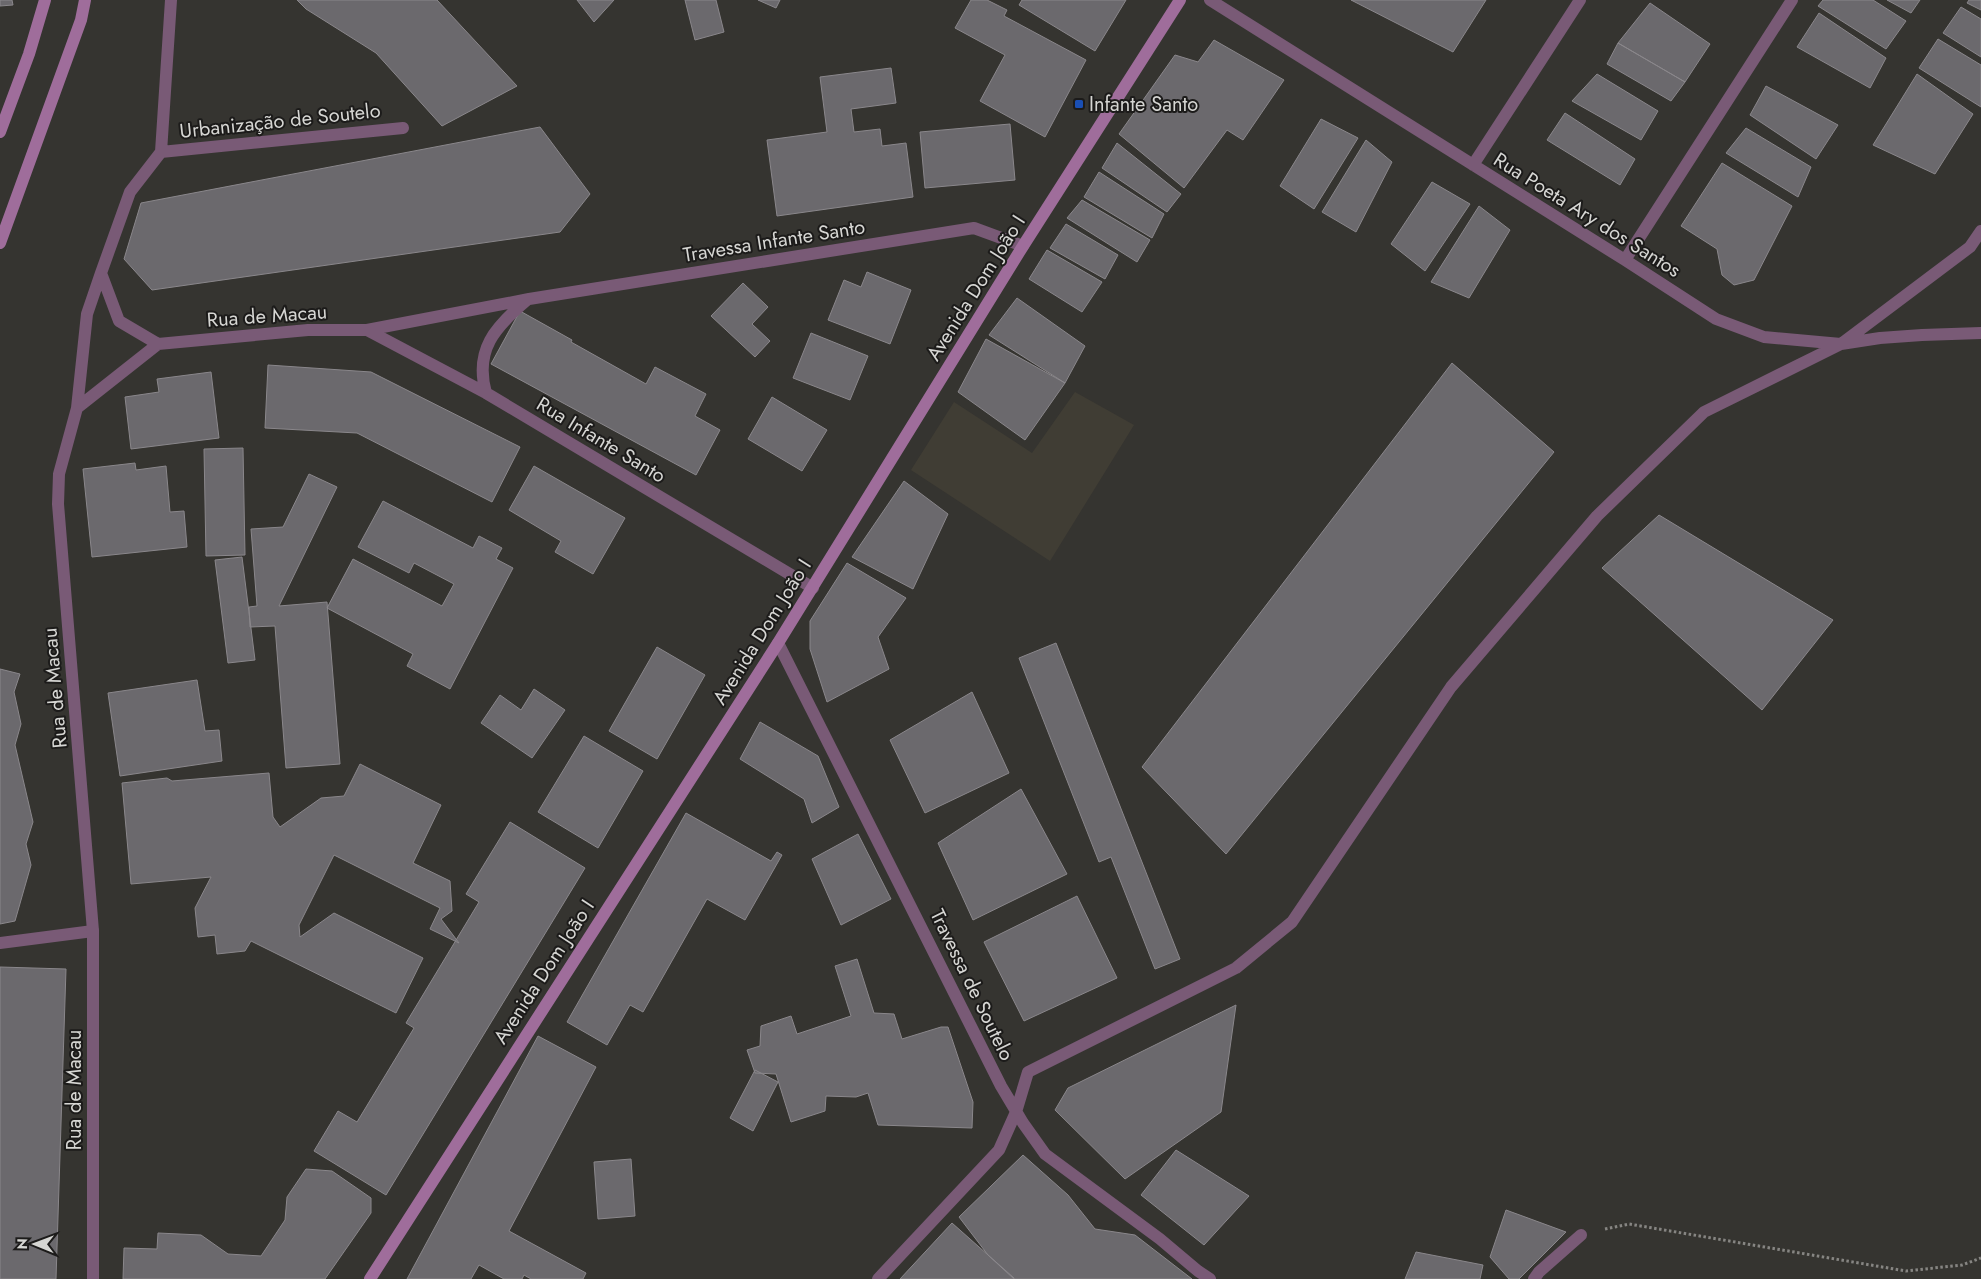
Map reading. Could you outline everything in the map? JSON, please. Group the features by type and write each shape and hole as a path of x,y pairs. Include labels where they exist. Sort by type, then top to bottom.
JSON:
{"street":[{"path":"0,132 29,54 45,0"},
{"path":"0,243 80,20 85,0"},
{"name":"Urbanização de Soutelo","path":"77,408 87,314 130,192 161,152 171,0"},
{"name":"Avenida Dom João I","path":"370,1279 778,643 1023,246 1180,0"},
{"name":"Rua Poeta Ary dos Santos","path":"1210,0 1716,319 1764,337 1841,344 1922,335 1981,333"},
{"path":"1473,165 1580,0"},
{"path":"1625,260 1792,0"},
{"name":"Urbanização de Soutelo","path":"161,152 403,128"},
{"name":"Travessa Infante Santo","path":"366,330 529,299 974,228 1023,246"},
{"path":"878,1279 1000,1150 1016,1112 1028,1072 1236,968 1292,922 1451,687 1597,516 1704,412 1841,344 1970,246 1981,231"},
{"path":"77,408 158,344 119,321 101,273"},
{"name":"Travessa Infante Santo","path":"486,393 482,362 492,335 508,316 529,299"},
{"name":"Rua de Macau","path":"158,344 308,330 366,330"},
{"name":"Rua Infante Santo","path":"366,330 486,393 812,588"},
{"name":"Rua de Macau","path":"77,408 60,474 58,504 94,931 93,1279"},
{"name":"Travessa de Soutelo","path":"778,643 1001,1086 1044,1154 1160,1238 1210,1279"},
{"path":"0,943 94,931"},
{"path":"1534,1279 1539,1272 1581,1235"}],"path":[{"path":"1581,1235 1629,1224 1906,1270 1962,1265 1981,1258"}],"shaded area":[{"path":"1075,392 1134,425 1050,561 911,470 954,402 1032,453"}],"building":[{"path":"0,0 12,0 13,5 0,6"},
{"path":"297,0 437,0 517,86 442,126 376,53 306,9"},
{"path":"577,0 614,0 594,22"},
{"path":"685,0 716,0 724,32 695,40"},
{"path":"758,0 780,0 776,8"},
{"path":"971,0 987,0 1007,10 1004,16 1086,60 1045,137 980,101 1005,55 955,28"},
{"path":"1022,0 1126,0 1095,51 1019,5"},
{"path":"1351,0 1486,0 1453,52"},
{"path":"1823,0 1873,0 1906,21 1886,49 1818,6"},
{"path":"1887,0 1920,0 1911,13"},
{"path":"1969,0 1981,0 1981,10 1967,3"},
{"path":"1650,3 1710,44 1685,82 1618,43"},
{"path":"1961,7 1981,19 1981,57 1943,33"},
{"path":"1819,13 1886,58 1870,88 1797,47"},
{"path":"1938,39 1981,65 1981,107 1919,68"},
{"path":"1214,40 1284,80 1243,140 1227,130 1184,188 1119,134 1175,55 1198,62"},
{"path":"1618,43 1685,82 1671,101 1607,64"},
{"path":"891,68 896,103 851,109 854,132 880,129 882,146 906,143 913,197 777,216 767,140 827,132 820,77"},
{"path":"1597,74 1658,111 1641,140 1572,101"},
{"path":"1917,74 1973,114 1935,174 1873,145"},
{"path":"1766,86 1838,125 1816,159 1750,115"},
{"path":"1565,113 1635,159 1620,185 1547,140"},
{"path":"1321,119 1358,138 1314,209 1280,186"},
{"path":"1010,124 1015,180 925,188 920,132"},
{"path":"540,127 590,194 560,232 152,290 124,259 141,203"},
{"path":"1746,128 1811,167 1798,197 1726,153"},
{"path":"1366,140 1392,162 1356,232 1322,212"},
{"path":"1117,143 1181,194 1167,212 1102,168"},
{"path":"1722,163 1792,206 1754,280 1734,285 1722,275 1717,249 1681,226"},
{"path":"1099,172 1164,214 1152,238 1084,197"},
{"path":"1432,182 1470,204 1425,271 1391,244"},
{"path":"1082,200 1150,240 1137,262 1067,218"},
{"path":"1479,206 1510,230 1469,298 1431,282"},
{"path":"1066,224 1118,255 1105,279 1050,248"},
{"path":"1047,250 1102,282 1082,312 1029,279"},
{"path":"867,272 911,290 890,344 828,320 844,280 861,287"},
{"path":"743,283 768,307 752,324 770,341 755,357 711,316"},
{"path":"1017,298 1085,346 1065,383 989,335"},
{"path":"520,311 646,384 655,367 706,394 695,416 720,430 696,475 491,364"},
{"path":"811,333 868,356 850,400 793,378"},
{"path":"986,339 1065,383 1025,440 958,392"},
{"path":"1452,363 1554,452 1226,854 1142,767"},
{"path":"268,365 371,372 520,447 492,502 357,433 265,428"},
{"path":"211,372 219,438 131,449 125,397 159,392 157,379"},
{"path":"772,397 827,430 802,471 748,439"},
{"path":"243,448 245,555 206,556 204,449"},
{"path":"135,463 136,470 166,466 170,512 184,511 187,547 92,557 83,469"},
{"path":"534,466 625,518 593,574 555,552 561,541 509,510"},
{"path":"309,474 337,487 279,606 327,602 340,764 286,768 275,626 250,627 249,607 257,606 251,529 283,527"},
{"path":"904,481 948,514 913,589 852,557"},
{"path":"383,501 473,548 479,536 502,548 496,559 513,568 450,689 407,666 413,654 327,608 353,559 442,606 454,584 414,563 409,573 358,547"},
{"path":"1659,515 1833,620 1762,710 1602,568"},
{"path":"242,557 255,660 228,663 215,560"},
{"path":"847,563 906,598 878,637 889,669 827,702 810,649 810,621"},
{"path":"1056,643 1180,959 1155,969 1111,857 1099,862 1019,658"},
{"path":"657,647 705,675 657,759 609,731"},
{"path":"0,669 20,674 14,692 21,724 15,745 33,822 26,844 31,865 15,921 0,924"},
{"path":"197,680 205,731 219,730 222,761 120,776 108,693"},
{"path":"534,689 565,710 532,758 481,723 500,695 521,710"},
{"path":"972,692 1009,773 925,813 890,740"},
{"path":"760,722 818,756 839,807 812,823 804,799 740,759"},
{"path":"584,736 643,771 598,848 538,812"},
{"path":"360,764 441,805 413,863 450,881 452,911 441,919 459,943 430,929 440,908 334,855 299,925 300,937 334,913 423,958 396,1013 251,941 245,951 217,954 215,935 198,937 195,908 211,877 131,884 122,783 167,778 172,781 269,773 273,817 280,827 321,798 344,796"},
{"path":"1021,789 1067,874 973,920 938,843"},
{"path":"686,813 771,861 777,852 782,855 745,920 707,899 643,1012 630,1005 607,1045 567,1022"},
{"path":"510,822 585,868 386,1195 314,1151 338,1111 357,1122 414,1028 406,1023 479,902 466,894"},
{"path":"858,834 891,899 841,925 812,859"},
{"path":"1077,896 1117,978 1024,1021 984,942"},
{"path":"857,959 874,1013 894,1014 902,1039 941,1027 948,1027 973,1102 972,1128 878,1125 868,1093 856,1097 826,1096 825,1111 791,1122 776,1074 755,1073 747,1050 760,1046 761,1026 791,1016 797,1034 851,1016 835,966"},
{"path":"0,967 66,969 56,1279 0,1279"},
{"path":"1236,1005 1221,1112 1125,1179 1055,1110 1068,1088"},
{"path":"538,1036 596,1067 509,1231 586,1273 583,1279 531,1279 524,1275 522,1279 504,1279 479,1265 471,1279 407,1279"},
{"path":"755,1070 778,1082 753,1131 730,1118"},
{"path":"1176,1150 1249,1196 1204,1245 1141,1195"},
{"path":"1023,1155 1068,1195 1095,1229 1135,1235 1192,1279 1014,1279 988,1255 959,1217"},
{"path":"631,1159 635,1216 598,1219 594,1162"},
{"path":"306,1169 332,1171 371,1198 371,1213 325,1279 123,1279 124,1248 157,1249 158,1233 201,1235 228,1254 261,1256 285,1220 287,1197"},
{"path":"1506,1210 1566,1232 1519,1279 1509,1279 1490,1257"},
{"path":"952,1223 1014,1278 1014,1279 900,1279"},
{"path":"1416,1252 1483,1265 1480,1279 1405,1279"}],"place":[{"name":"Infante Santo","path":"1079,104"}]}
